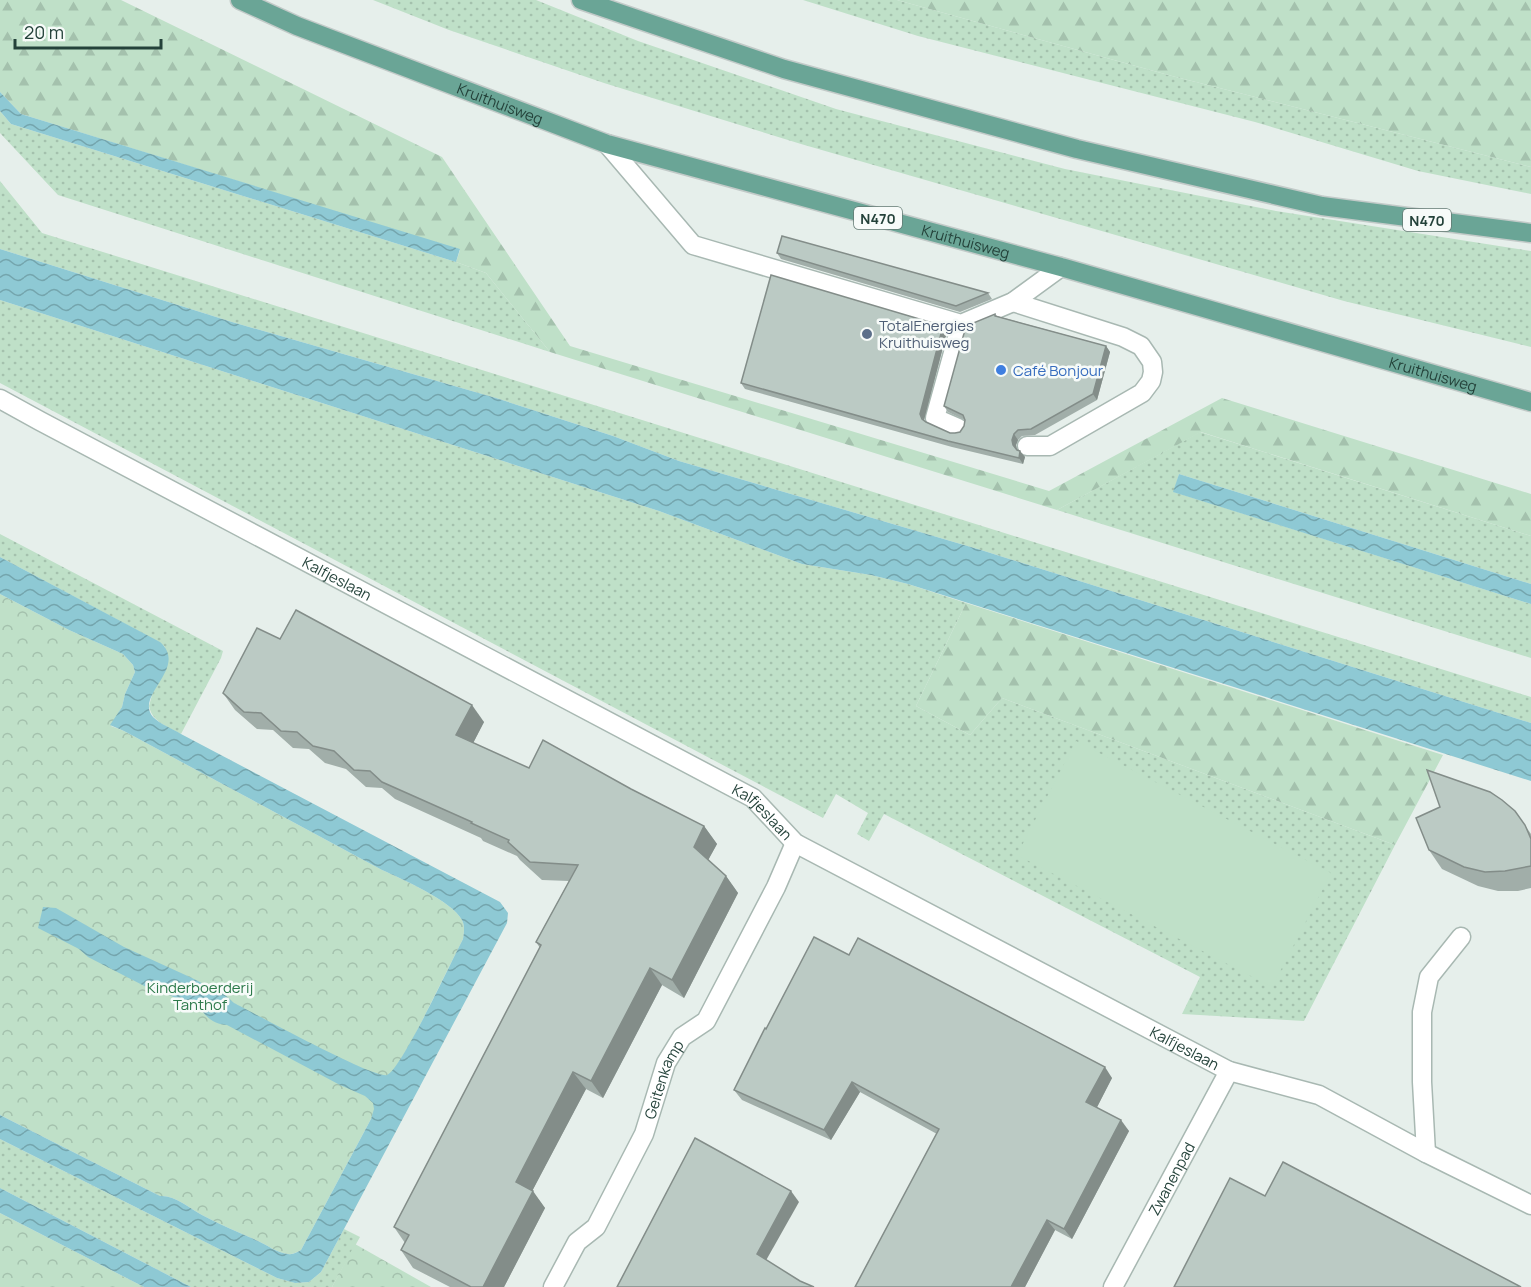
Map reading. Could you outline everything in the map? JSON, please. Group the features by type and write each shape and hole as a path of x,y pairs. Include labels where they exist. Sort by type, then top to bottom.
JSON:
{"main road":[{"name":"Kruithuisweg","path":"240,0 297,26 607,144 1061,267 1531,402"},
{"name":"N470","path":"581,0 784,69 1077,149 1323,206 1531,233"}],"street":[{"path":"607,144 693,245 961,324 1013,302 1061,267"},
{"path":"1013,302 1123,337 1141,346 1152,362 1153,372 1151,381 1142,393 1081,429 1050,446 1027,446"},
{"path":"958,428 935,418 961,324"},
{"name":"Kalfjeslaan","path":"0,399 753,798 795,843 1228,1071 1319,1095 1426,1153 1531,1205"},
{"name":"Geitenkamp","path":"552,1287 576,1242 596,1227 644,1134 666,1063 682,1037 706,1021 776,886 795,843"},
{"path":"1426,1153 1422,1082 1422,1012 1429,977 1461,937"},
{"name":"Zwanenpad","path":"1113,1287 1228,1071"}],"green space":[{"path":"0,0 121,0 442,157 570,346 1049,491 1222,398 1531,494 1531,536 1201,432 1057,510 550,352 486,273 456,262 460,250 21,114 0,92"},
{"path":"373,0 536,0 638,41 836,109 1065,169 1276,211 1531,251 1531,347 1344,301 801,144 604,83 449,30"},
{"path":"803,0 897,0 1172,76 1531,167 1531,194 1418,171 1255,122 918,36"},
{"path":"897,0 1531,0 1531,167 1172,76"},
{"path":"0,111 11,124 486,273 550,352 58,195 0,133"},
{"path":"0,181 42,233 1531,697 1531,723 981,550 679,461 613,436 496,398 232,322 0,249"},
{"path":"0,300 659,511 802,564 871,575 908,584 966,603 916,706 970,735 1002,698 1395,845 1304,1021 1182,1014 1200,977 884,814 869,841 857,834 868,813 836,794 823,818 0,383"},
{"path":"1200,432 1531,536 1531,584 1179,474 1174,492 1531,604 1531,658 1057,510"},
{"path":"0,534 223,651 181,734 157,720 149,706 165,647 0,557"},
{"name":"Kinderboerderij Tanthof","path":"0,594 69,630 123,654 133,665 135,672 122,707 111,726 382,870 426,891 448,905 462,920 463,939 411,1043 394,1070 371,1119 301,1250 290,1254 276,1251 209,1219 176,1200 160,1196 0,1115"},
{"path":"966,603 1443,755 1395,845 1002,698 970,735 916,706"},
{"path":"1076,741 1331,873 1272,987 1017,855"},
{"path":"0,1139 277,1278 295,1283 309,1282 321,1272 344,1229 360,1237 332,1287 191,1287 0,1188"},
{"path":"0,1213 144,1287 0,1287"},
{"path":"355,1244 431,1287 332,1287"}],"water":[{"path":"0,92 21,114 460,249 456,262 11,124 0,111"},
{"path":"0,249 232,322 496,398 613,436 679,461 981,550 1531,723 1531,781 908,584 871,575 802,564 659,511 0,300"},
{"path":"1179,474 1531,584 1531,604 1173,492"},
{"path":"0,557 160,642 167,652 168,662 166,671 150,700 149,709 159,722 500,902 508,913 507,923 321,1272 309,1282 295,1283 277,1278 0,1139 0,1115 160,1196 176,1200 276,1251 292,1254 301,1250 371,1119 374,1109 373,1103 365,1096 227,1025 213,1021 202,1011 163,992 158,993 38,928 43,907 56,908 124,947 192,978 225,995 234,1003 338,1057 360,1067 387,1075 415,1035 463,939 462,920 448,905 426,891 382,870 110,725 122,707 135,672 133,665 123,654 69,630 0,594"},
{"path":"0,1188 191,1287 144,1287 0,1213"}],"building":[{"path":"782,236 988,293 956,306 777,253"},
{"path":"771,275 943,326 920,414 926,422 950,433 960,432 965,420 963,415 944,406 966,326 995,314 995,316 1106,346 1093,394 1031,429 1018,430 1012,440 1013,445 1020,451 1019,458 948,441 741,383"},
{"path":"296,610 472,705 456,735 529,768 543,740 704,826 694,847 726,876 672,980 650,968 591,1081 573,1072 516,1182 533,1191 483,1287 471,1287 401,1250 409,1235 394,1227 541,945 536,942 578,865 530,862 508,842 509,840 382,782 370,771 354,770 334,751 313,746 297,732 281,731 261,713 244,712 223,693 257,628 280,639"},
{"path":"1427,770 1490,792 1515,811 1531,839 1531,866 1485,872 1464,867 1429,850 1416,818 1440,807"},
{"path":"814,937 849,955 858,938 1105,1067 1086,1102 1121,1120 1064,1229 1047,1220 1011,1287 855,1287 939,1129 852,1082 824,1130 734,1090"},
{"path":"695,1138 791,1191 757,1254 800,1281 814,1287 617,1287"},
{"path":"1283,1162 1521,1287 1174,1287 1230,1178 1265,1196"}],"place":[{"name":"TotalEnergies Kruithuisweg","path":"867,334"},
{"name":"Café Bonjour","path":"1001,370"}]}
